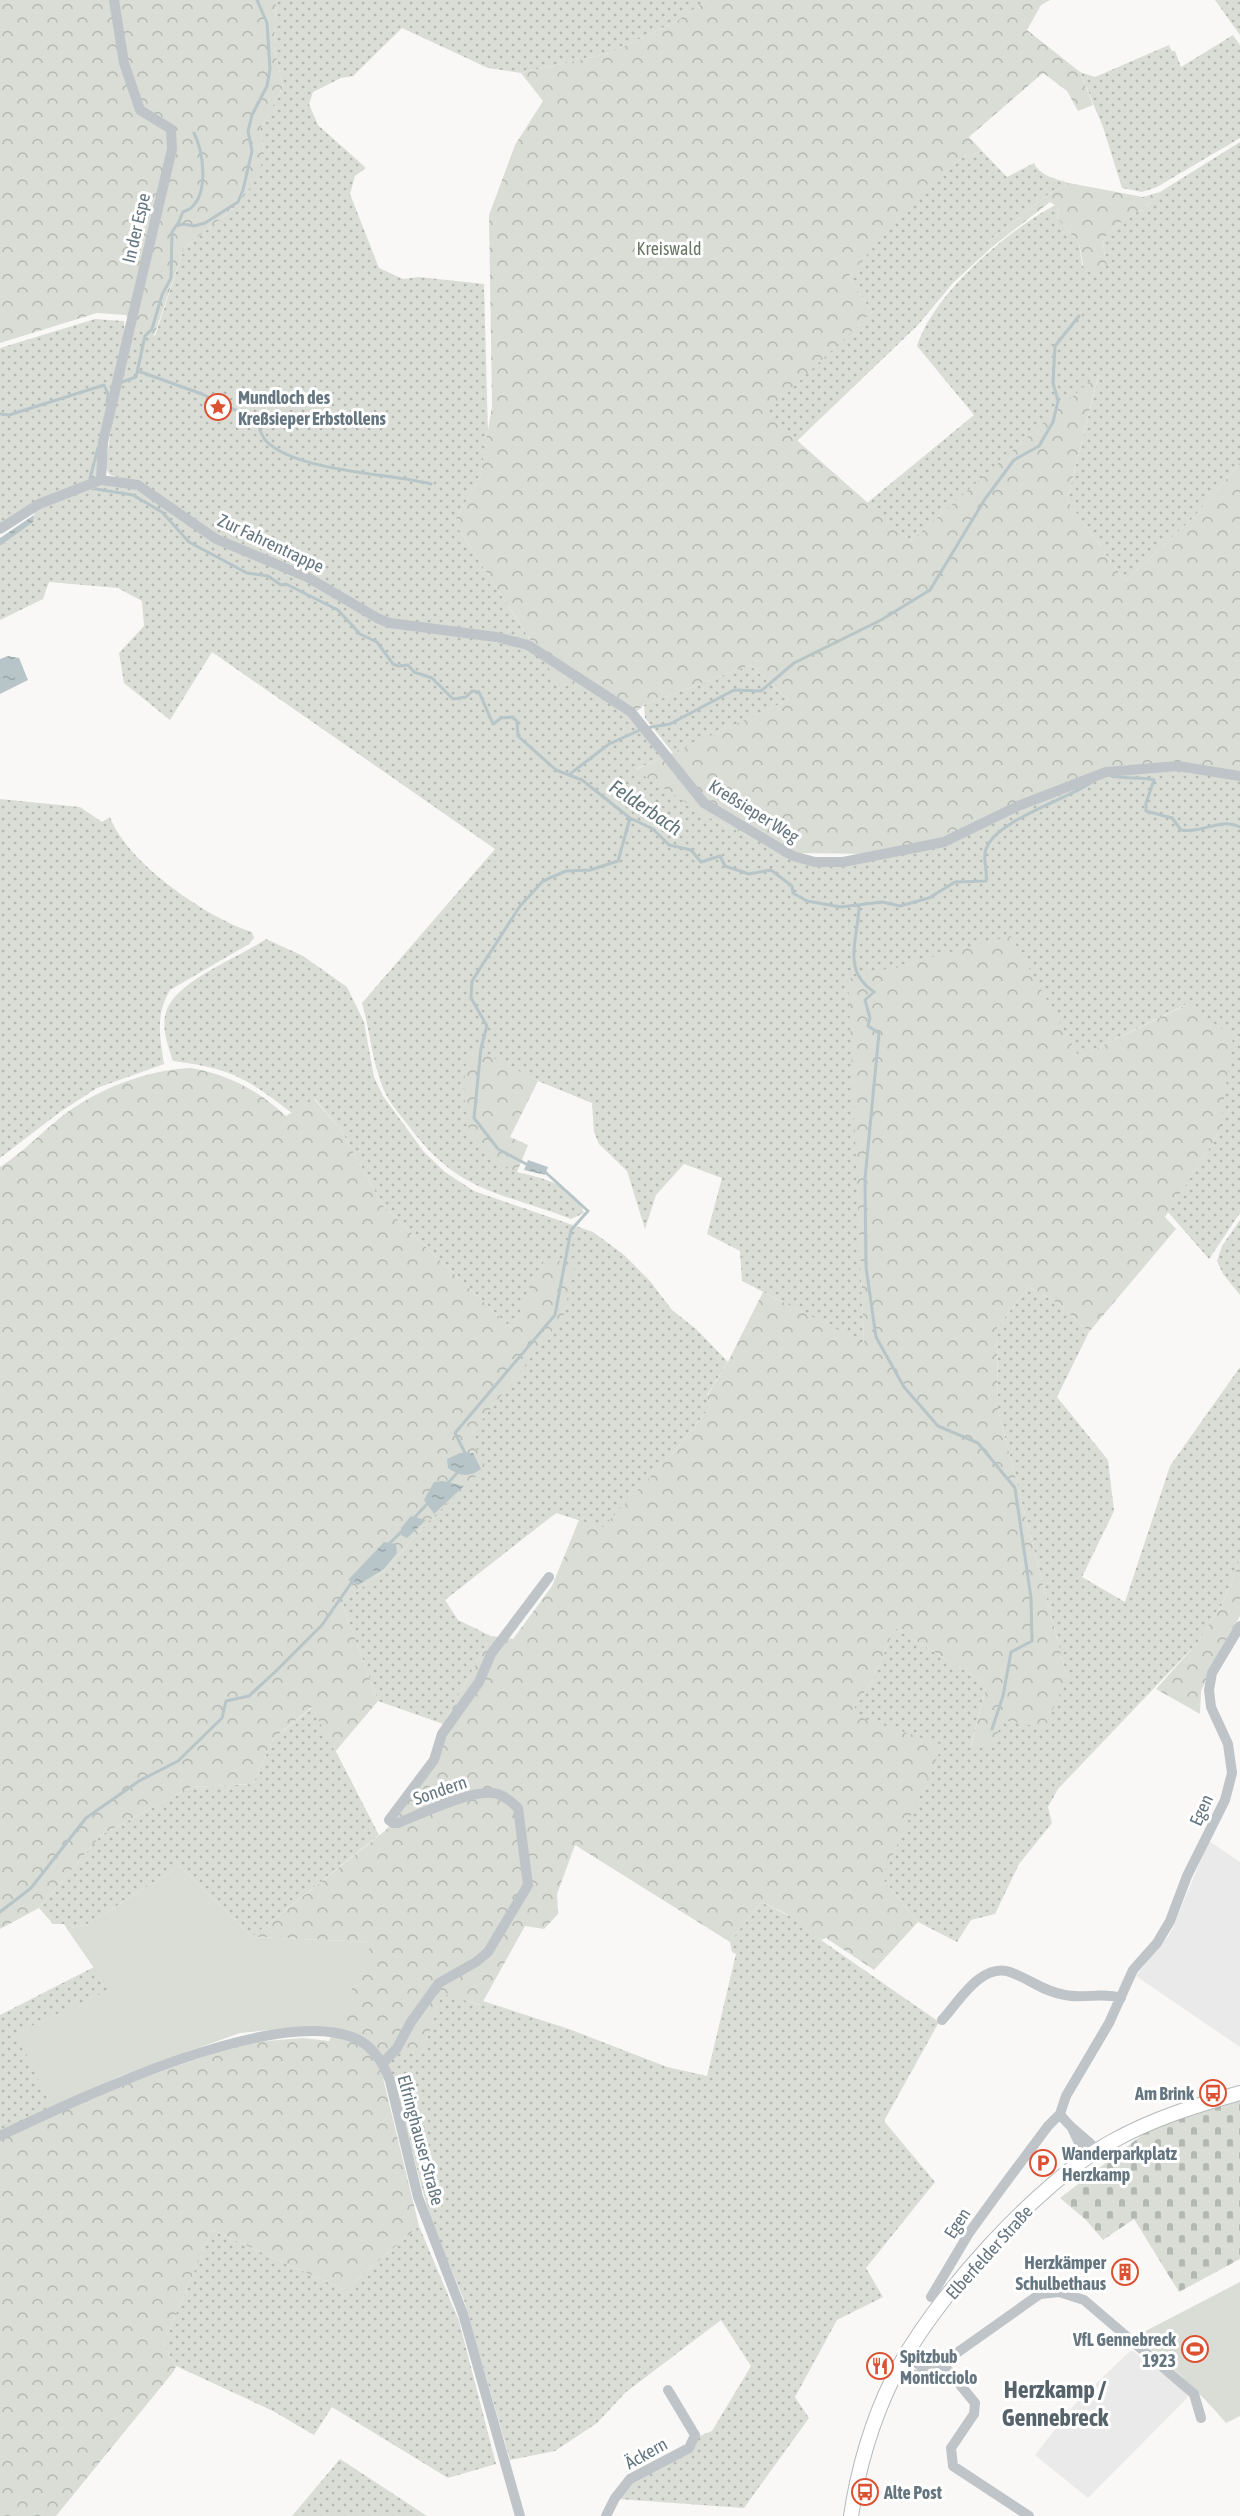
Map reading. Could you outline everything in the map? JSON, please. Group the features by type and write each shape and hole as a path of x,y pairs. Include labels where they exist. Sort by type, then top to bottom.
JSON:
{"main road":[{"name":"Elberfelder Straße","path":"851,2516 865,2451 883,2400 898,2368 959,2281 998,2237 1091,2154 1149,2124 1240,2093"}],"street":[{"name":"In der Espe","path":"101,480 103,442 172,149 171,129 140,110 124,63 114,0"},
{"name":"Zur Fahrentrappe","path":"0,529 39,504 101,480 138,485 216,539 307,577 379,619 390,623 437,628"},
{"name":"Kreßsieper Weg","path":"437,628 514,640 547,656 596,691 631,712 704,803 793,856 815,862 854,861 944,842 1018,806 1106,772 1178,766 1240,776"},
{"name":"Sondern","path":"383,2063 397,2048 411,2022 439,1983 476,1962 488,1952 528,1885 518,1808 500,1794 490,1792 471,1796 398,1823 390,1822 389,1817 434,1760 442,1734 479,1683 491,1654 549,1577"},
{"name":"Egen","path":"931,2297 992,2201 1048,2126 1060,2114 1066,2096 1109,2023 1133,1970 1157,1943 1170,1921 1187,1876 1225,1800 1232,1773 1228,1744 1211,1707 1209,1690 1212,1673 1240,1626"},
{"path":"942,2020 974,1984 985,1975 998,1971 1009,1971 1037,1988 1068,1996 1106,1995 1121,1998"},
{"name":"Elfringhauser Straße","path":"0,2136 106,2087 241,2040 299,2033 346,2035 367,2045 383,2063 418,2197 463,2314 520,2516"},
{"path":"1060,2114 1091,2154"},
{"path":"898,2368 919,2376 939,2367 1040,2294 1048,2291 1066,2293 1084,2300 1194,2394 1201,2418"},
{"path":"906,2356 927,2370 939,2367"},
{"path":"939,2367 975,2403 974,2414 951,2448 953,2466 1029,2516"},
{"name":"Äckern","path":"606,2516 615,2498 630,2479 689,2448 694,2435 668,2390"}],"shaded area":[{"path":"1209,1841 1240,1862 1240,2047 1136,1976 1170,1934"},
{"path":"1130,2351 1184,2391 1188,2397 1088,2498 1035,2455 1075,2404"}],"green space":[{"path":"0,0 276,0 274,47 283,87 260,129 264,152 258,178 234,208 184,248 154,336 133,329 126,315 97,313 0,343"},
{"path":"276,0 707,0 677,21 610,53 521,73 488,68 402,28 353,76 341,78 313,92 309,104 318,125 366,168 355,176 350,194 379,268 403,279 419,277 484,284 488,434 480,477 454,522 531,641 381,618 230,545 142,484 110,475 105,467 116,399 133,329 155,336 184,248 234,208 264,152 260,129 283,87 274,47"},
{"name":"Kreiswald","path":"707,0 1050,0 1041,5 1027,30 1080,72 1093,105 1078,111 1067,91 1043,73 969,137 982,151 961,158 913,201 848,277 872,312 766,413 911,541 1099,373 1067,500 1125,581 1194,517 1240,463 1240,772 1127,765 943,841 879,854 787,853 715,821 635,770 789,700 750,665 644,705 637,711 595,693 559,684 454,522 480,477 492,407 489,215 515,145 543,101 521,73 610,53 677,21"},
{"path":"1215,0 1240,0 1240,35"},
{"path":"1233,35 1240,45 1240,138 1157,187 1142,192 1122,188 1103,127 1080,72 1095,77 1169,45 1172,51 1175,51 1181,67"},
{"path":"1240,142 1240,463 1194,517 1125,581 1067,500 1099,374 911,541 867,503 974,415 917,346 939,305 974,266 1015,231 1055,205 1059,208 1057,218 1079,243 1082,265 1107,265 1104,241 1113,228 1147,205 1160,192"},
{"path":"982,151 1007,177 1034,163 1044,174 1069,183 1046,196 989,241 992,247 953,283 918,325 797,441 765,413 872,312 848,277 913,200 961,158"},
{"path":"1069,183 1143,197 1160,192 1147,205 1113,228 1107,235 1104,250 1107,265 1099,271 1084,270 1079,243 1057,218 1059,208 1050,202 992,247 989,241 1046,196"},
{"path":"95,319 124,321 125,336 98,476 0,527 0,348"},
{"path":"103,485 135,489 181,519 306,578 366,616 530,649 630,715 664,757 636,769 715,821 787,853 825,865 1016,809 1105,774 1198,770 1240,778 1240,1213 1209,1259 1168,1212 1219,1133 1187,1004 1079,1057 856,1152 864,1344 742,1281 740,1251 707,1234 722,1178 684,1164 656,1195 645,1229 627,1171 599,1144 594,1132 592,1103 538,1081 475,1049 517,1172 547,1180 566,1189 580,1203 584,1213 571,1219 503,1196 465,1179 447,1167 429,1150 388,1099 376,1067 362,1003 495,849 212,652 170,720 124,683 119,653 144,626 142,601 118,588 49,582 43,599 0,620 0,546 32,522 36,509"},
{"path":"750,665 789,700 673,753 645,718 644,705"},
{"path":"0,799 80,807 102,822 110,817 119,834 133,852 170,886 213,914 252,932 254,938 249,944 170,990 160,1017 164,1064 97,1088 60,1112 0,1158"},
{"path":"1011,936 1079,1057 1188,1004 1233,1037 1219,1133 1165,1217 1176,1229 1089,1332 1059,1304 1029,1287 997,1327 998,1410 1067,1677 1045,1728 1003,1720 993,1744 971,1746 987,1684 895,1628 872,1681 850,1714 943,1745 882,1878 918,1922 874,1970 826,1938 821,1940 793,1918 761,1902 730,1942 575,1845 557,1894 558,1914 544,1929 525,1926 481,2005 442,1994 421,2056 395,2049 380,2066 419,2226 345,2290 212,2230 163,2344 176,2366 174,2371 56,2516 0,2516 0,2139 108,2090 243,2043 303,2038 329,2041 371,1942 252,1937 386,1830 436,1761 443,1724 491,1636 513,1639 552,1586 579,1520 603,1527 674,1452 710,1407 707,1396 728,1362 763,1292 864,1343 848,979"},
{"path":"266,939 303,956 347,987 364,1022 374,1077 383,1096 424,1152 445,1172 474,1191 593,1232 623,1254 650,1281 672,1310 696,1329 728,1362 707,1395 710,1407 674,1452 603,1528 556,1513 445,1600 458,1620 491,1636 443,1724 378,1701 342,1603 387,1568 427,1523 470,1435 562,1317 545,1260 512,1329 383,1206 341,1130 315,1099 292,1113 237,1076 209,1067 173,1061 164,1024 166,1012 172,1001 195,980"},
{"path":"475,1048 538,1081 510,1137 528,1145 517,1172 493,1160 470,1138 464,1096 465,1067"},
{"path":"191,1068 230,1079 254,1091 286,1116 314,1099 341,1130 383,1206 512,1329 545,1259 575,1264 563,1317 470,1435 486,1467 427,1523 387,1568 342,1603 378,1701 335,1752 312,1707 273,1739 253,1784 191,1787 101,1835 39,1908 0,1929 0,1167 61,1117 90,1098 140,1077"},
{"path":"1240,1220 1240,1295 1223,1274 1217,1261 1222,1246"},
{"path":"1029,1287 1059,1304 1089,1332 1057,1397 1108,1460 1114,1511 1082,1577 1125,1602 1170,1466 1240,1367 1240,1560 1223,1603 1198,1642 1058,1789 1048,1807 1052,1823 1019,1864 995,1914 971,1920 957,1942 918,1922 882,1878 850,1714 872,1681 895,1628 987,1684 971,1745 1003,1720 1067,1677 998,1410 997,1327"},
{"path":"1240,1560 1240,1616 1201,1691 1200,1714 1156,1689 1198,1642 1223,1603"},
{"path":"313,1707 379,1835 252,1937 180,1866 88,1924 67,1929 64,1924 53,1924 39,1908 101,1835 191,1787 253,1784 273,1739"},
{"path":"180,1866 252,1937 372,1942 334,2031 300,2027 240,2033 120,2076 52,2107 16,2033 109,1990 67,1929 88,1924"},
{"path":"761,1902 804,1923 821,1940 939,2022 884,2121 935,2182 866,2268 883,2297 837,2320 795,2397 809,2418 744,2508 618,2499 633,2483 697,2437 712,2431 751,2366 721,2320 626,2392 597,2423 555,2451 510,2460 464,2300 430,2218 401,2109 385,2063 398,2050 421,2055 442,1993 480,2005 483,2001 569,2029 667,2067 707,2076 736,1954 732,1952 730,1942"},
{"path":"94,1967 110,1990 17,2033 52,2107 0,2132 0,2015"},
{"path":"1240,2098 1240,2259 1179,2292 1134,2219 1103,2240 1086,2220 1060,2198 1146,2132 1200,2110"},
{"path":"419,2226 459,2321 496,2464 448,2478 332,2407 314,2435 273,2411 176,2366 163,2344 212,2230 345,2290"},
{"name":"VfL Gennebreck 1923","path":"1240,2282 1240,2416 1226,2423 1182,2377 1134,2337"},
{"path":"340,2459 427,2516 292,2516"}],"water":[{"path":"34,515 33,522 0,546 0,538"},
{"path":"8,656 19,658 28,680 0,694 0,659"},
{"path":"528,1160 548,1167 545,1175 524,1170"},
{"path":"460,1453 473,1453 481,1469 464,1475 448,1468 447,1459"},
{"path":"443,1481 464,1486 434,1514 424,1500 434,1482"},
{"path":"411,1516 426,1520 407,1538 401,1535 401,1528"},
{"path":"384,1542 396,1544 397,1553 384,1569 358,1585 348,1580"}],"waterway":[{"path":"122,382 136,377 145,336 152,329 162,295 171,278 172,232 176,226 183,224 194,226 205,223 238,202 243,190 252,151 248,131 252,115 267,86 270,69 267,23 257,0"},
{"path":"177,225 183,212 191,208 201,191 202,160 194,133"},
{"path":"646,728 670,724 734,690 761,691 794,663 881,620 930,590 985,499 1014,460 1039,446 1053,422 1058,401 1053,383 1055,346 1079,316"},
{"path":"138,371 202,394 256,420 266,441 280,451 299,459 344,470 431,484"},
{"name":"Felderbach","path":"0,414 9,415 104,385 108,394 107,403"},
{"name":"Felderbach","path":"90,478 98,448"},
{"name":"Felderbach","path":"96,489 133,495 162,512 189,542 247,573 268,576 281,585 286,584 338,610 360,634 377,642 393,664 408,665 414,672 432,678 453,699 466,697 472,691 479,692 493,724 501,718 512,717 517,721 518,736 556,770 582,780 630,818 653,829 669,845 691,850 701,862 720,856 725,866 749,874 771,870 792,886 793,893 807,901 841,907 882,902 900,906 929,898 955,882 986,881 985,853 992,838 1034,811 1092,782"},
{"path":"570,774 609,744 640,730"},
{"name":"Felderbach","path":"1112,776 1154,780 1146,803 1146,811 1172,818 1181,830 1189,831 1225,824 1240,827"},
{"path":"528,1165 498,1149 474,1118 481,1048 487,1026 471,998 472,981 520,906 543,881 566,871 590,870 618,861 630,818"},
{"path":"859,906 854,964 864,983 874,992 865,1000 870,1018 868,1026 879,1033 865,1179 866,1267 876,1337 904,1387 938,1426 978,1443 1015,1488 1031,1598 1032,1641 1011,1652 1003,1696 992,1729"},
{"path":"466,1455 455,1433 555,1315 571,1230 588,1211 543,1170"},
{"path":"446,1485 458,1472"},
{"path":"413,1519 429,1502"},
{"path":"388,1545 402,1531"},
{"path":"0,1912 31,1888 86,1818 139,1781 178,1761 222,1718 226,1701 249,1696 275,1672 322,1625 354,1579"}],"place":[{"name":"Mundloch des Kreßsieper Erbstollens","path":"218,407"},
{"name":"Am Brink","path":"1213,2093"},
{"name":"Wanderparkplatz Herzkamp","path":"1043,2163"},
{"name":"Herzkämper Schulbethaus","path":"1125,2272"},
{"name":"VfL Gennebreck 1923","path":"1195,2349"},
{"name":"Spitzbub Monticciolo","path":"880,2366"},
{"name":"Alte Post","path":"865,2492"}],"district":[{"name":"Herzkamp / Gennebreck","path":"1055,2403"}]}
